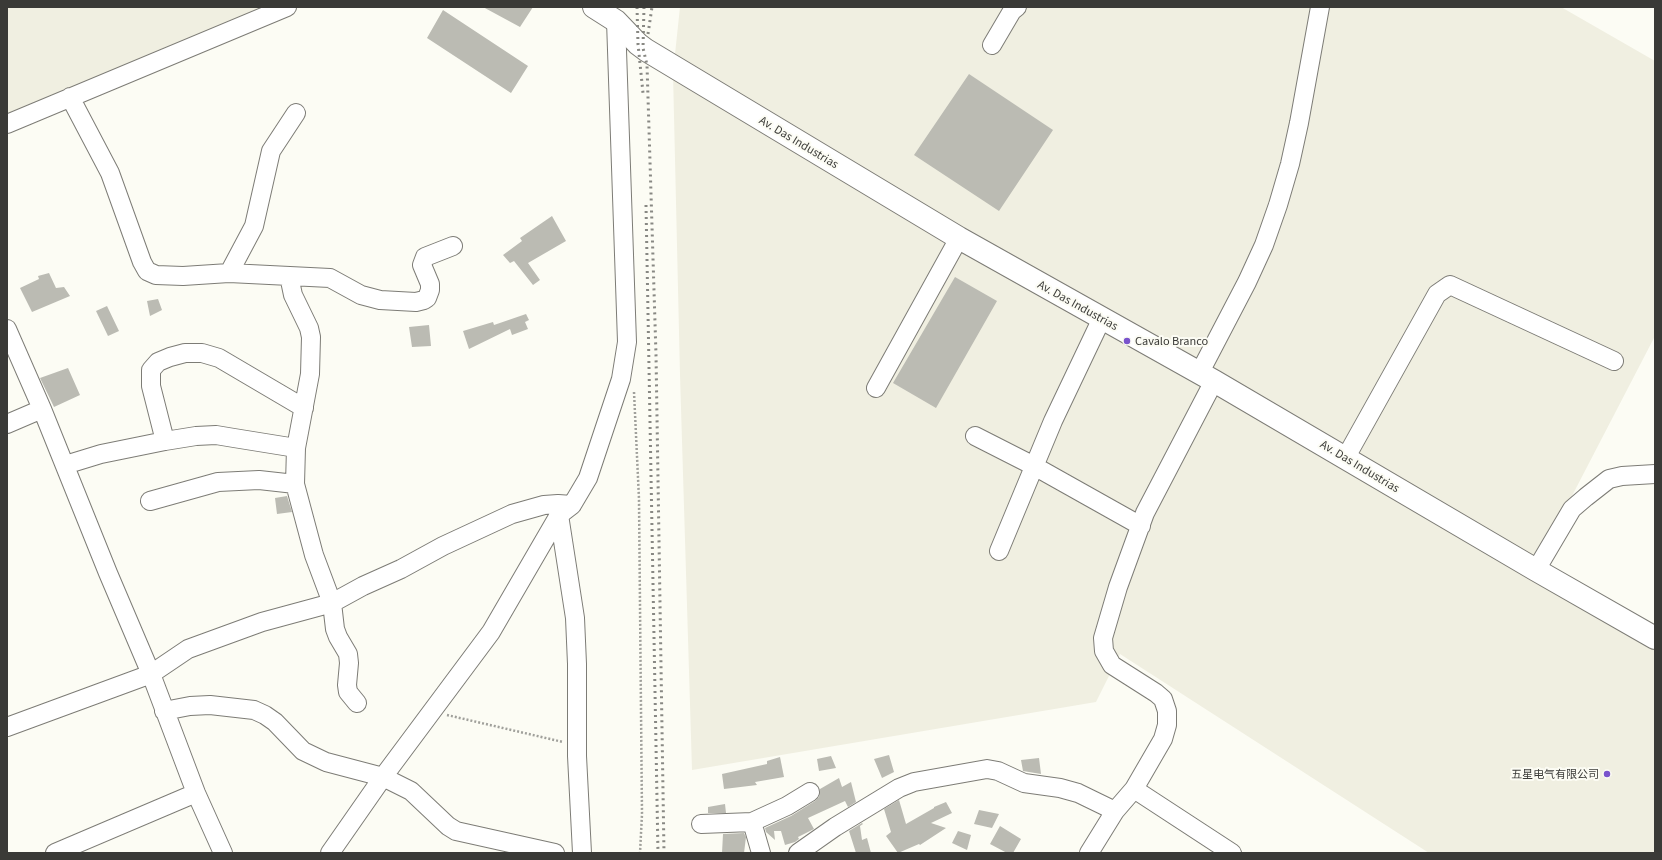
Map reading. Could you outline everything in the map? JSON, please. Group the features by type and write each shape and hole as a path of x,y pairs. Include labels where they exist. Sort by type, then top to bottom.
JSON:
{"main road":[{"name":"Av. Das Industrias","path":"594,7 616,20 643,48 959,238 1207,376 1536,570 1654,636"}],"street":[{"path":"7,124 287,7"},
{"path":"992,45 1012,11 1017,7"},
{"path":"1089,853 1115,811 1134,789 1163,739 1167,726 1167,711 1163,699 1112,665 1104,651 1103,638 1118,587 1145,513 1264,245 1278,205 1290,164 1299,123 1320,7"},
{"path":"330,853 383,777 491,632 565,510 588,478 621,379 627,342 616,20"},
{"path":"70,97 110,173 127,217 137,252 147,271 156,275 167,276 229,273 330,278 361,295 380,300 416,302 427,298 430,290 430,284 422,265 425,257 453,246"},
{"path":"229,273 254,226 271,151 296,113"},
{"path":"876,388 959,238"},
{"path":"289,276 293,296 309,328 311,337 310,374 296,448 295,484 314,555 332,604 336,633 348,654 348,692 357,703"},
{"path":"1346,457 1437,294 1450,285 1614,361"},
{"path":"999,551 1053,420 1102,318"},
{"path":"7,329 42,409 108,573 151,674 164,712 196,793 223,853"},
{"path":"165,441 151,386 151,370 158,362 185,353 202,353 219,358 304,408"},
{"path":"7,424 42,409"},
{"path":"65,465 101,454 196,436 216,435 296,448"},
{"path":"975,436 1034,466 1141,526"},
{"path":"1536,570 1572,509 1586,497 1609,479 1622,476 1655,474"},
{"path":"150,501 218,482 259,480 295,484"},
{"path":"7,727 151,674 188,648 262,622 332,604 362,586 401,569 443,546 512,514 544,505 558,504 565,510 575,618 577,664 578,807 582,853"},
{"path":"164,712 190,706 210,705 254,710 266,715 275,722 303,752 326,762 383,777 411,791 448,826 456,831 555,853"},
{"path":"798,853 835,827 899,788 914,782 987,769 998,771 1024,783 1060,788 1078,793 1115,811"},
{"path":"1134,789 1232,853"},
{"path":"701,824 752,822 786,806 810,792"},
{"path":"55,853 196,793"},
{"path":"752,822 761,853"}],"path":[{"path":"634,385 640,499 642,798 640,853"},
{"path":"432,712 577,745"}],"shaded area":[{"path":"7,7 272,7 7,118"},
{"path":"680,7 1561,7 1655,61 1655,336 1533,571 1655,639 1655,853 1429,853 1120,654 1096,702 692,770 680,375 673,73"}],"building":[{"path":"483,7 533,7 520,27"},
{"path":"443,10 528,66 511,93 427,38"},
{"path":"969,74 1053,130 999,211 914,155"},
{"path":"552,216 566,241 528,263 540,280 533,285 514,261 510,263 503,255 522,241 520,238"},
{"path":"49,273 56,288 64,287 70,296 32,312 20,288 39,279 38,276"},
{"path":"955,277 997,301 936,408 893,383"},
{"path":"158,299 162,310 150,316 147,301"},
{"path":"107,306 119,331 108,336 96,311"},
{"path":"526,314 529,320 525,322 528,329 512,335 510,329 469,349 463,331 493,322 494,325"},
{"path":"429,325 431,346 412,347 409,327"},
{"path":"68,368 80,395 54,407 40,378"},
{"path":"287,496 292,512 277,514 275,498"},
{"path":"889,755 894,772 882,778 874,759"},
{"path":"831,756 836,768 819,771 817,759"},
{"path":"780,757 784,777 755,782 757,785 724,789 722,774 767,764 767,761"},
{"path":"1039,758 1041,774 1023,771 1021,760"},
{"path":"839,778 842,787 851,782 856,802 848,807 845,801 808,818 814,829 798,837 799,839 795,842 785,845 781,831 774,831 775,840 766,832 765,828 791,816 815,801 819,797 820,789"},
{"path":"899,800 906,824 934,807 946,802 952,813 931,823 946,828 920,845 919,844 898,853 886,836 891,832 884,809"},
{"path":"725,804 726,813 708,813 708,807"},
{"path":"979,810 999,814 992,828 974,824"},
{"path":"862,823 863,824 860,826 862,840 867,838 871,853 856,853 849,831"},
{"path":"1000,826 1021,839 1013,853 1007,853 990,844"},
{"path":"958,831 971,835 967,850 952,843"},
{"path":"744,833 746,837 744,853 722,853 723,834"}],"railway":[{"path":"637,7 638,44 643,93"},
{"path":"644,7 643,48 647,65 656,355 664,853"},
{"path":"648,34 652,7"},
{"path":"646,205 658,853"}],"place":[{"name":"Cavalo Branco","path":"1127,341"},
{"name":"五星电气有限公司","path":"1607,774"}]}
